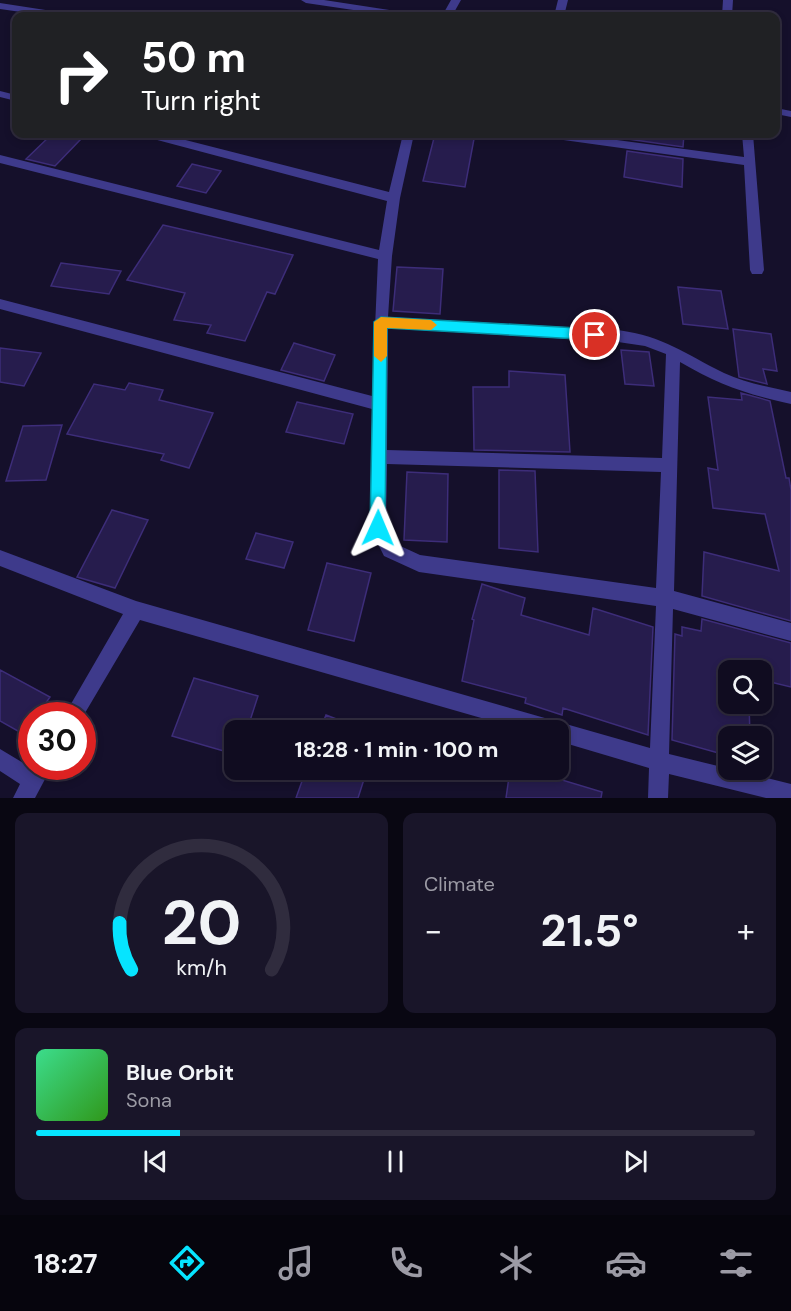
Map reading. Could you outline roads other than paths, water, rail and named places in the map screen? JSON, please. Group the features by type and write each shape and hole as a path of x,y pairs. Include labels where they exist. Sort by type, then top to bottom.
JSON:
{"street":[{"path":"306,0 383,12"},
{"path":"0,6 39,12"},
{"path":"165,138 394,198"},
{"path":"408,138 394,198 385,256 381,322 378,528 390,550 419,563 665,598 791,632"},
{"path":"578,138 750,162"},
{"path":"748,138 757,270"},
{"path":"0,159 385,256"},
{"path":"0,304 381,405"},
{"path":"381,322 618,336 646,340 673,351 720,378 746,388 791,398"},
{"path":"658,798 673,351"},
{"path":"379,457 669,465"},
{"path":"0,558 136,610 518,720"},
{"path":"81,702 136,610"},
{"path":"569,735 659,761 791,794"},
{"path":"0,759 33,782"}]}
